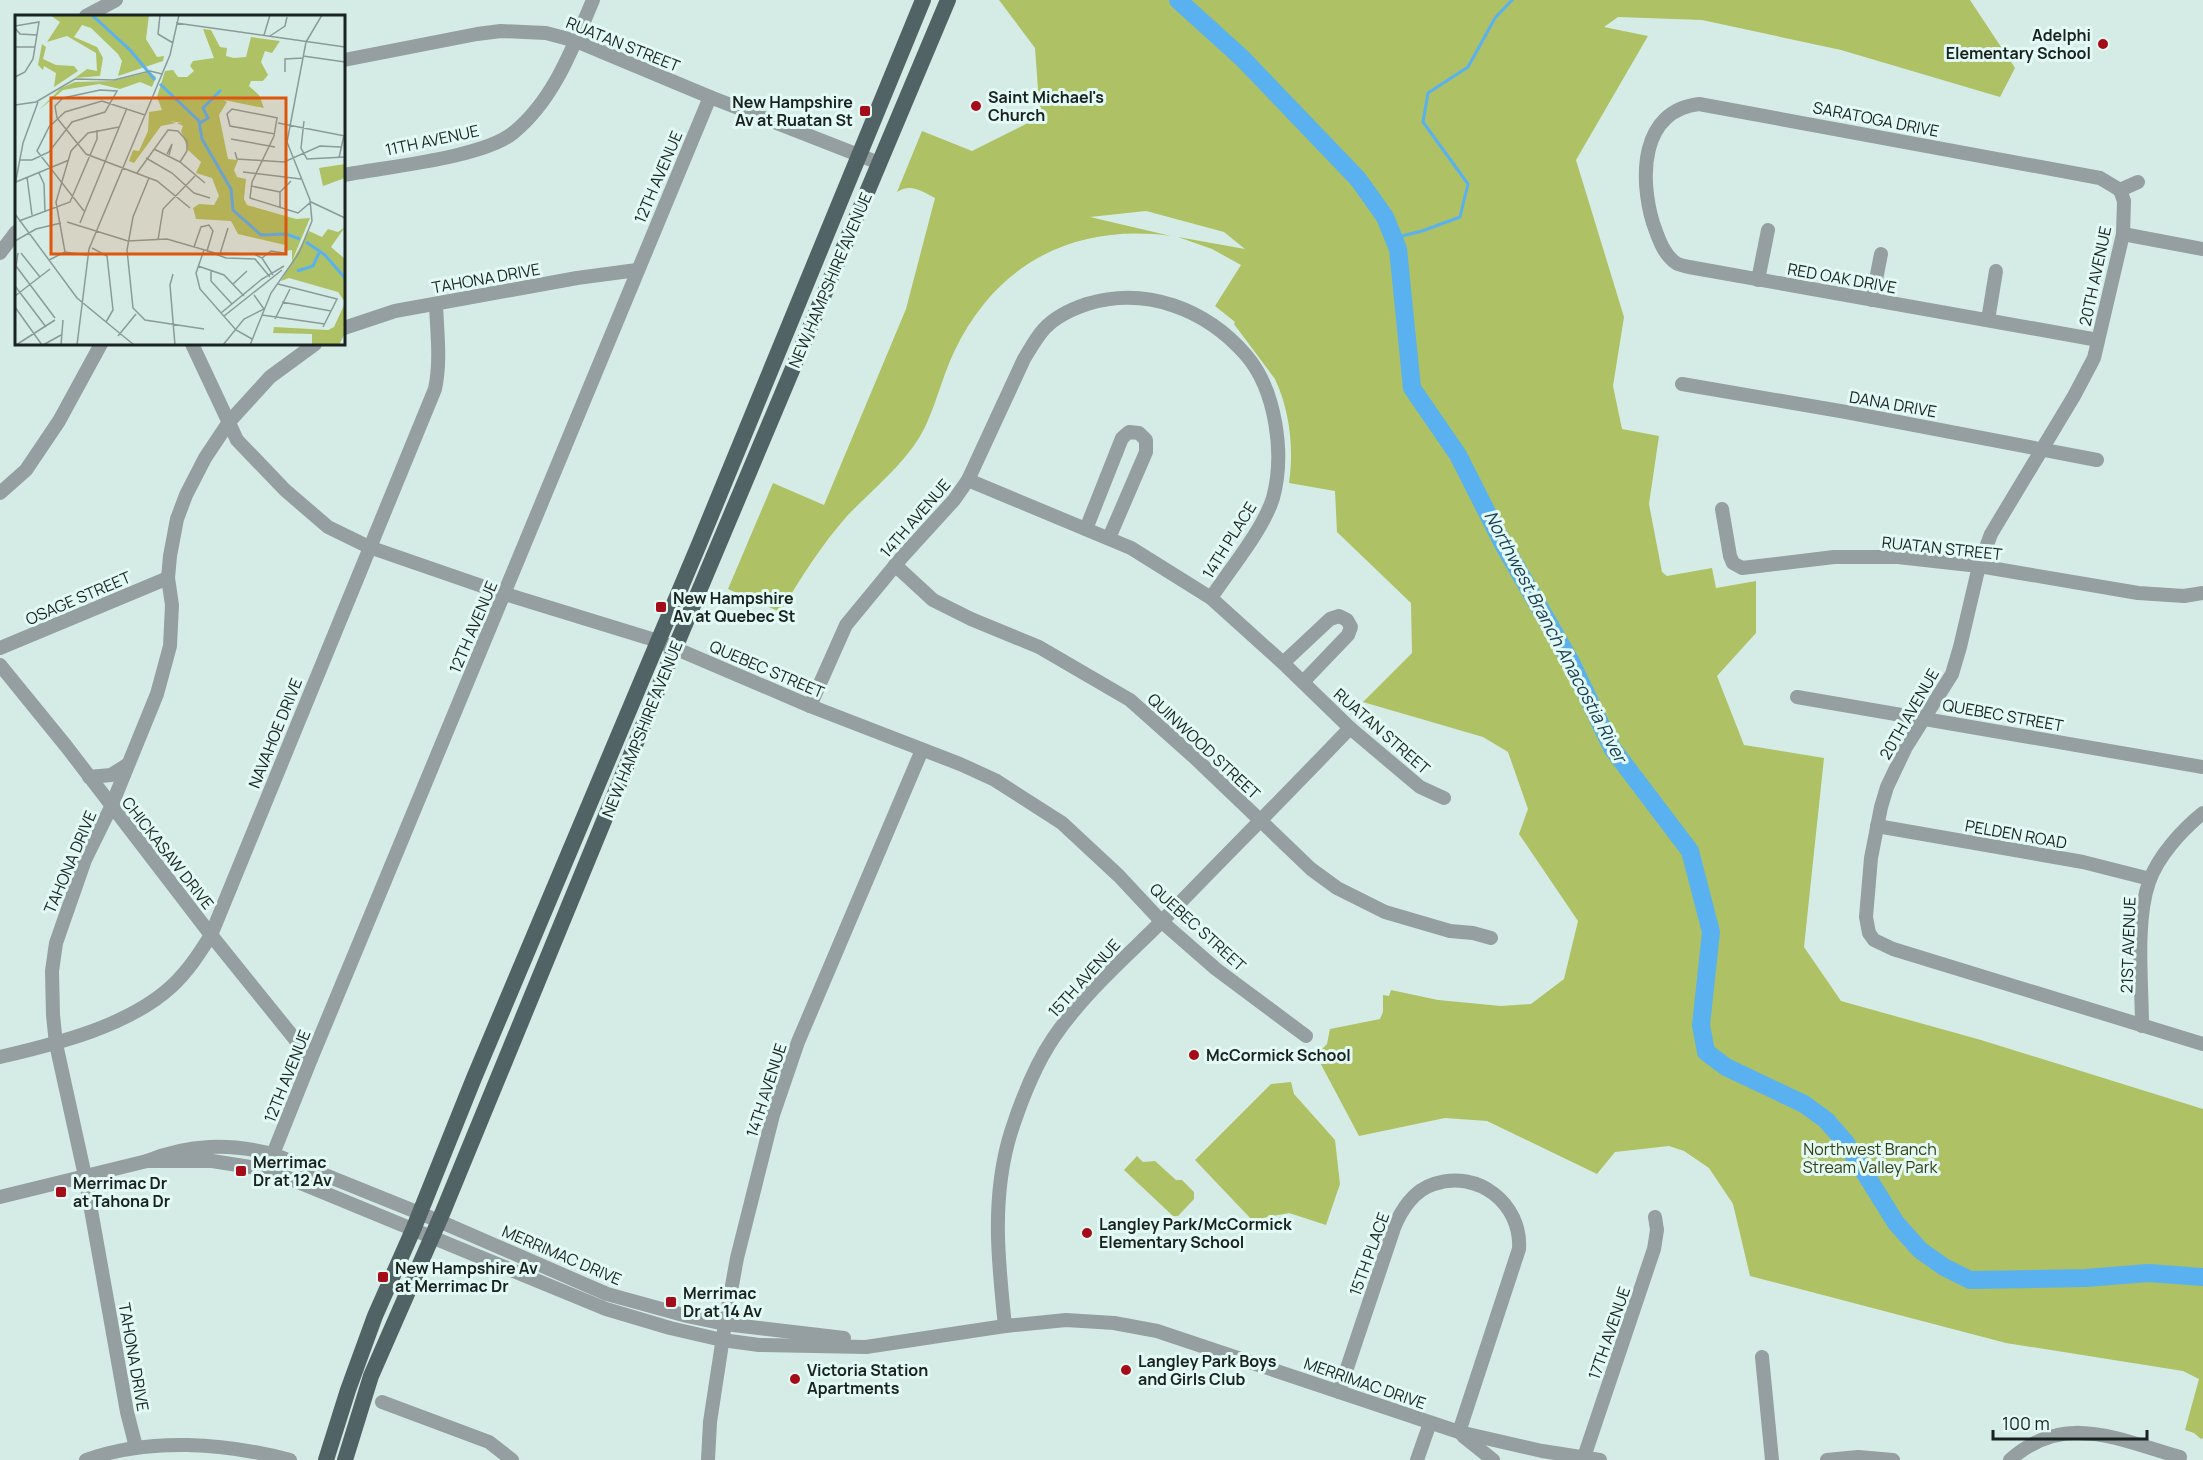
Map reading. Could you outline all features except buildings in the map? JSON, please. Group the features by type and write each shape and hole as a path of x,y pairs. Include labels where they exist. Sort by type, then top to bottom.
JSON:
{"main road":[{"name":"NEW HAMPSHIRE AVENUE","path":"326,1460 348,1389 375,1316 413,1230 474,1078 861,156 923,0"},
{"name":"NEW HAMPSHIRE AVENUE","path":"345,1460 371,1376 432,1238 675,648 948,0"}],"street":[{"path":"88,15 116,0"},
{"name":"11TH AVENUE","path":"345,175 480,150 511,135 545,99 576,40 592,0"},
{"name":"RUATAN STREET","path":"345,60 501,31 546,33 576,40 710,97 879,163"},
{"name":"12TH AVENUE","path":"269,1170 273,1154 311,1059 710,97"},
{"name":"SARATOGA DRIVE","path":"1645,175 1648,151 1660,126 1679,110 1699,104 2100,178 2114,184 2120,190"},
{"name":"RED OAK DRIVE","path":"1645,175 1647,198 1657,235 1662,246 1677,263 1758,280 2098,340"},
{"path":"2120,190 2138,182"},
{"name":"20TH AVENUE","path":"2120,190 2124,201 2122,234 2098,340 2089,369 1991,534 1978,567 1955,665 1946,685 1906,747 1887,787 1876,826 1866,905 1869,933 1874,940 1893,949 2142,1026 2202,1042"},
{"path":"1758,280 1768,230"},
{"path":"0,253 15,233"},
{"path":"2122,234 2203,249"},
{"path":"1872,300 1881,254"},
{"name":"TAHONA DRIVE","path":"345,328 395,311 577,278 637,270"},
{"path":"1988,320 1996,272"},
{"name":"14TH PLACE","path":"1033,343 1045,328 1064,314 1081,306 1113,298 1138,297 1167,302 1193,313 1211,325 1247,356 1259,377 1274,416 1278,450 1276,483 1265,517 1211,598"},
{"name":"NAVAHOE DRIVE","path":"0,1057 56,1044 121,1018 152,1002 182,976 211,935 435,389 438,366 436,304"},
{"name":"14TH AVENUE","path":"810,706 846,625 895,565 947,508 968,480 1033,343"},
{"path":"0,493 26,470 59,421 100,345"},
{"name":"QUEBEC STREET","path":"192,345 237,440 285,490 328,527 369,547 505,594 658,641 810,706 995,780 1062,823 1119,876 1161,921 1216,969 1306,1036"},
{"name":"TAHONA DRIVE","path":"136,1447 127,1412 85,1176 56,1044 52,971 56,943 85,860 111,807 157,694 170,646 172,605 168,578 170,556 177,519 186,495 229,422 270,377 314,345"},
{"name":"DANA DRIVE","path":"1682,384 2097,460"},
{"path":"1086,529 1122,438 1129,432 1139,433 1146,440 1146,452 1109,538"},
{"name":"RUATAN STREET","path":"968,480 1131,548 1211,598 1350,728 1420,787 1444,798"},
{"name":"RUATAN STREET","path":"1722,509 1730,556 1733,563 1742,568 1863,556 1924,559 2147,594 2184,596 2203,593"},
{"name":"QUINWOOD STREET","path":"895,565 933,600 971,619 1039,647 1130,700 1194,757 1311,869 1351,896 1385,912 1421,923 1491,938"},
{"name":"OSAGE STREET","path":"0,648 168,578"},
{"path":"1283,663 1330,619 1339,616 1347,620 1351,627 1348,635 1303,682"},
{"name":"CHICKASAW DRIVE","path":"0,665 311,1059"},
{"name":"QUEBEC STREET","path":"1797,696 2203,767"},
{"name":"15TH AVENUE","path":"1005,1326 997,1246 997,1215 1005,1158 1021,1107 1054,1037 1115,965 1350,728"},
{"name":"14TH AVENUE","path":"708,1460 710,1422 724,1324 752,1194 776,1105 798,1042 922,750"},
{"path":"89,777 111,775 127,765"},
{"name":"21ST AVENUE","path":"2142,1026 2143,914 2150,879 2174,842 2203,813"},
{"name":"PELDEN ROAD","path":"1876,826 2083,862 2150,879"},
{"name":"MERRIMAC DRIVE","path":"0,1197 147,1161 165,1153 192,1147 220,1145 248,1147 273,1154 439,1221 607,1294 677,1314 724,1324 830,1338 909,1340"},
{"name":"MERRIMAC DRIVE","path":"147,1161 212,1161 269,1170 606,1309 670,1328 722,1340 759,1345 866,1347 1005,1326 1092,1320 1168,1335 1459,1432 1600,1460"},
{"name":"15TH PLACE","path":"1340,1392 1398,1217 1423,1189 1434,1184 1456,1181 1479,1186 1498,1196 1514,1216 1520,1239 1519,1249 1459,1432"},
{"name":"17TH AVENUE","path":"1584,1457 1654,1248 1657,1230 1655,1217"},
{"path":"1762,1357 1772,1460"},
{"path":"382,1402 489,1442 512,1460"},
{"path":"1417,1460 1430,1423"},
{"path":"2010,1460 2029,1445 2070,1431 2094,1434 2180,1457"},
{"name":"MERRIMAC DRIVE","path":"1459,1432 1493,1460"},
{"path":"1502,1460 1506,1450 1519,1445"},
{"path":"86,1460 113,1451 136,1447 232,1447 290,1460"},
{"path":"1827,1460 1858,1457 1893,1460"}],"green space":[{"name":"Northwest Branch Stream Valley Park","path":"999,0 1970,0 2015,68 2000,97 1841,50 1702,20 1618,17 1604,27 1648,36 1576,160 1624,317 1613,386 1622,429 1659,436 1649,504 1662,572 1667,576 1712,568 1716,588 1756,581 1756,633 1717,676 1744,745 1824,758 1804,947 1841,1001 1981,1040 2203,1109 2203,1438 2185,1430 2199,1379 2183,1371 2006,1343 1750,1276 1733,1204 1709,1168 1684,1151 1669,1146 1615,1152 1597,1174 1487,1121 1445,1118 1359,1136 1316,1055 1327,1044 1330,1029 1380,1019 1383,1012 1383,995 1389,996 1391,990 1438,1000 1501,1006 1531,1004 1564,979 1578,921 1519,834 1528,809 1508,752 1483,737 1363,702 1412,653 1411,603 1337,532 1335,491 1289,483 1290,430 1275,379 1234,324 1235,322 1215,306 1241,265 1212,249 1178,237 1245,249 1224,232 1146,211 1090,217 1171,236 1136,234 1103,236 1072,243 1043,255 1017,272 993,293 972,319 950,360 934,406 919,438 895,469 838,526 780,612 728,589 773,483 824,505 906,309 935,198 911,188 897,192 922,131 972,151 1040,117 1035,48"},
{"path":"1291,1082 1294,1094 1335,1140 1340,1184 1326,1225 1289,1213 1252,1220 1195,1160 1271,1084"},
{"path":"1137,1156 1143,1162 1155,1161 1176,1180 1182,1180 1194,1192 1194,1199 1178,1216 1173,1216 1124,1170"}],"waterway":[{"name":"Northwest Branch Anacostia River","path":"1178,0 1242,58 1358,179 1385,217 1398,249 1412,388 1458,455 1503,544 1571,662 1612,748 1690,851 1711,932 1701,1025 1706,1052 1726,1067 1804,1104 1826,1120 1846,1143 1896,1223 1920,1250 1944,1267 1970,1280 2086,1278 2148,1273 2203,1277"},
{"path":"1394,238 1422,231 1460,217 1468,184 1423,122 1428,93 1468,67 1495,18 1512,0"}],"place":[{"name":"Adelphi Elementary School","path":"2103,44"},
{"name":"Saint Michael's Church","path":"976,106"},
{"name":"New Hampshire Av at Ruatan St","path":"865,111"},
{"name":"New Hampshire Av at Quebec St","path":"661,607"},
{"name":"McCormick School","path":"1194,1055"},
{"name":"Merrimac Dr at 12 Av","path":"241,1171"},
{"name":"Merrimac Dr at Tahona Dr","path":"61,1192"},
{"name":"Langley Park/McCormick Elementary School","path":"1087,1233"},
{"name":"New Hampshire Av at Merrimac Dr","path":"383,1277"},
{"name":"Merrimac Dr at 14 Av","path":"671,1302"},
{"name":"Langley Park Boys and Girls Club","path":"1126,1370"},
{"name":"Victoria Station Apartments","path":"795,1379"}]}
